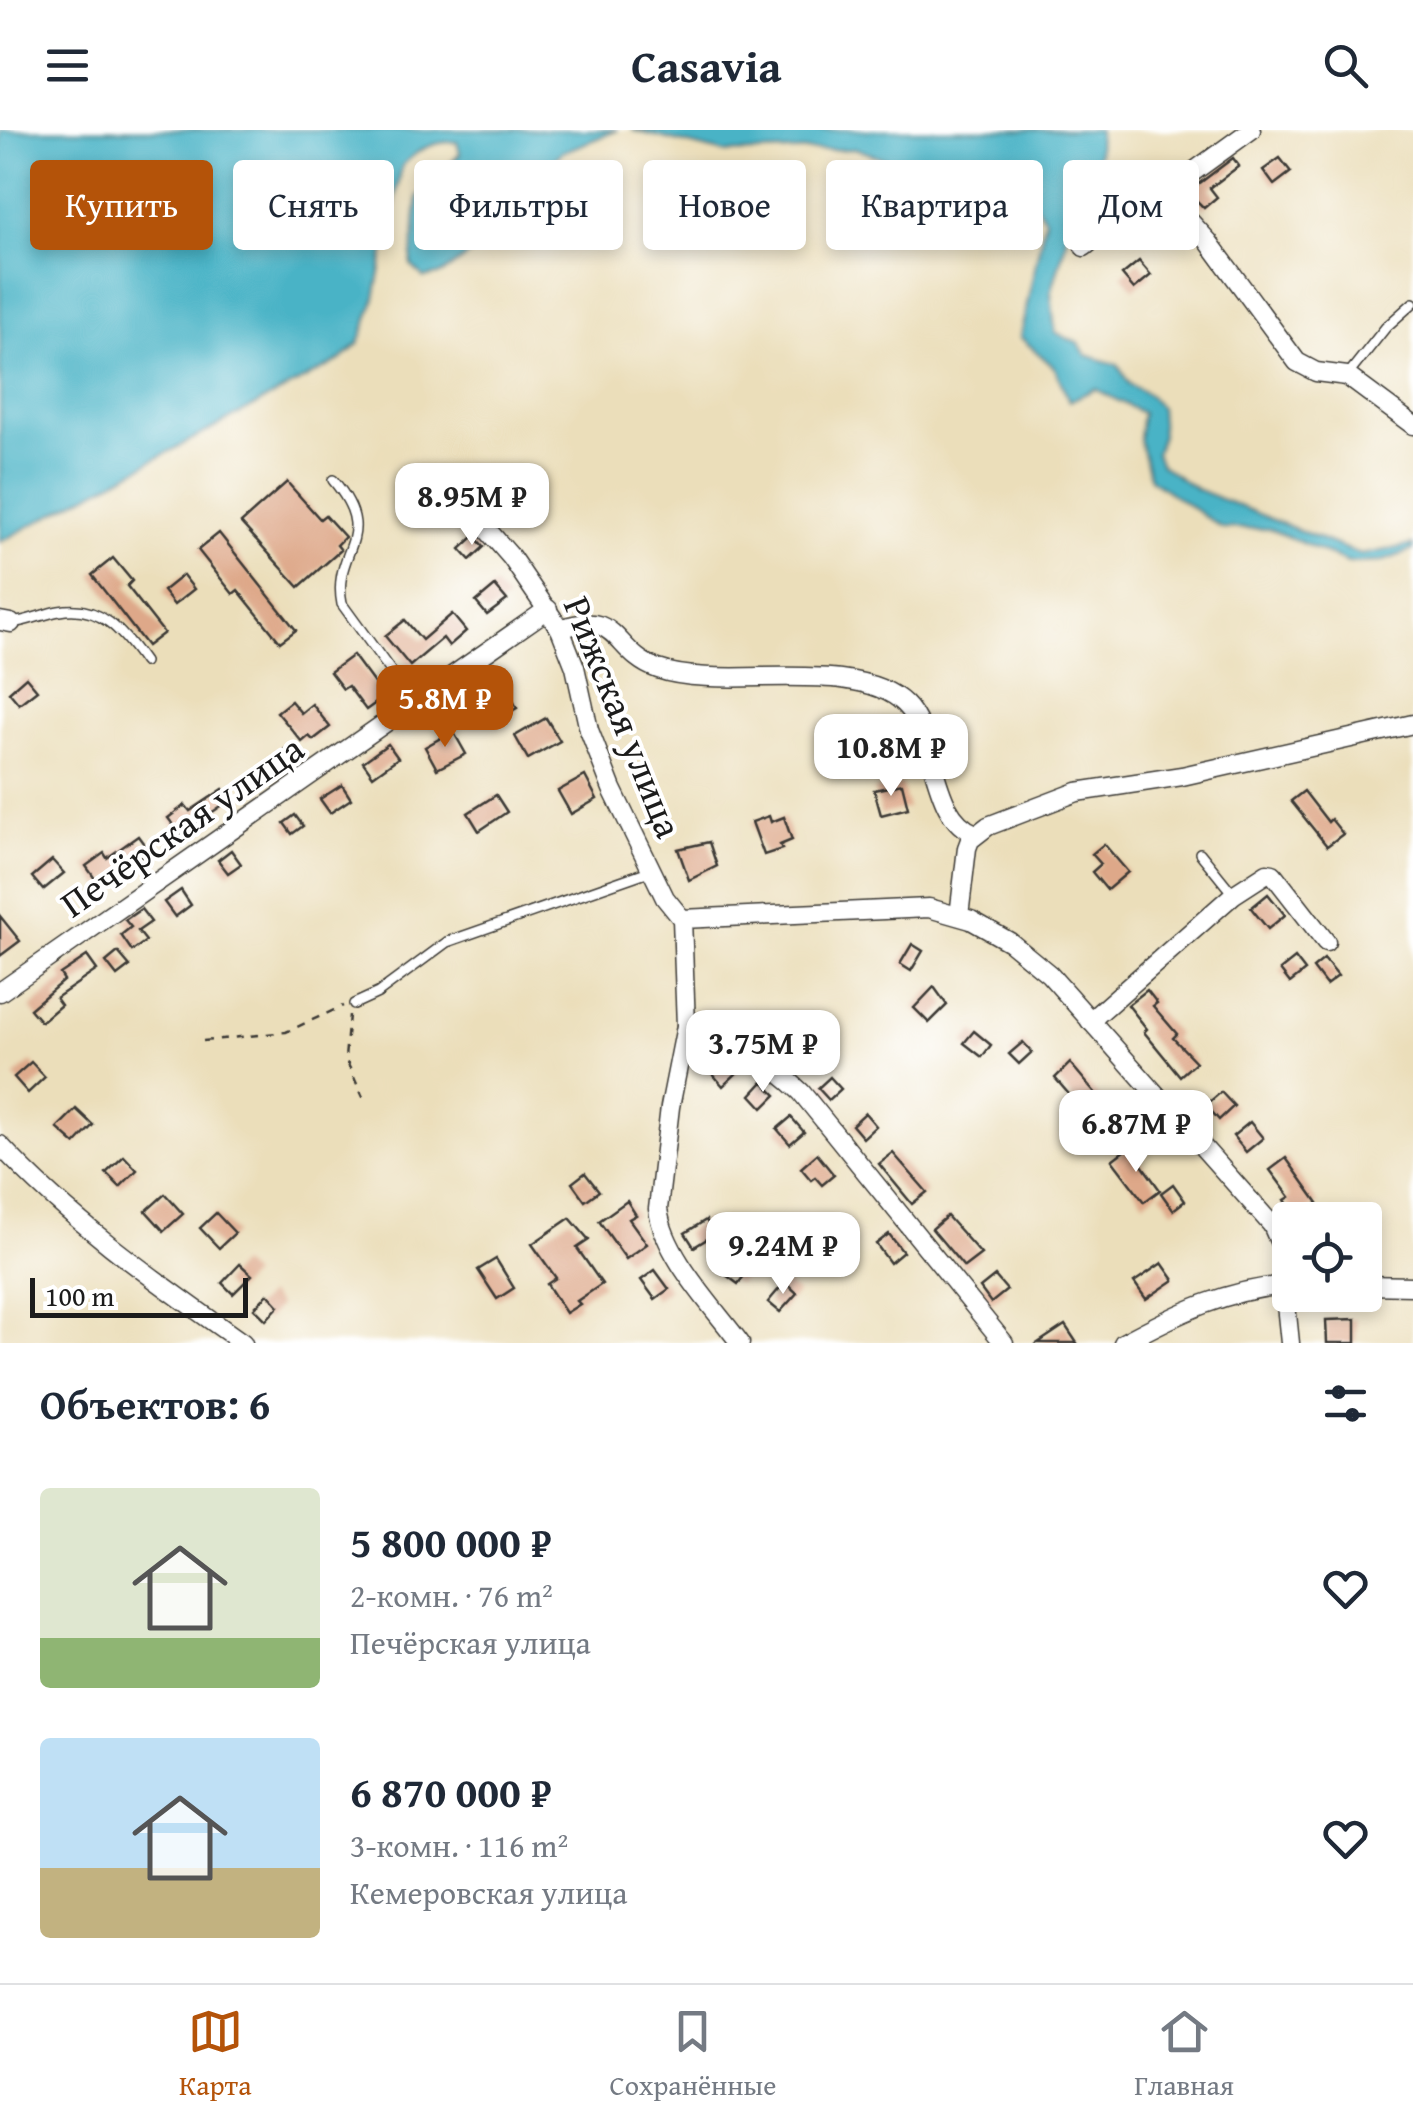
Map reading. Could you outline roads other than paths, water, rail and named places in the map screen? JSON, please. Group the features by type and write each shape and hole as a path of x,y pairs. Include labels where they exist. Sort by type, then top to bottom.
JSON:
{"street":[{"path":"1199,167 1251,130"},
{"path":"1199,231 1298,362 1316,372 1347,376 1413,425"},
{"name":"Рижская улица","path":"478,518 511,557 560,629 575,667 597,755 673,912 682,919"},
{"name":"Печёрская улица","path":"0,992 548,609"},
{"path":"560,629 582,622 596,624 608,630 644,664 672,674 826,680 886,688 918,722 950,811 964,830 976,834"},
{"path":"959,916 967,848 976,834 1077,792 1182,776 1413,724"},
{"path":"1090,1021 1257,877 1273,874 1326,942"},
{"path":"740,1343 673,1252 659,1222 668,1126 686,1026 682,919 915,908 959,916 1010,942 1031,957 1272,1225"},
{"path":"686,1026 733,1042 768,1063 792,1084 858,1159 1004,1343"},
{"path":"0,1146 47,1195 96,1235 244,1343"},
{"path":"1382,1285 1413,1286"},
{"path":"1123,1343 1150,1336 1212,1300 1272,1286"},
{"path":"1288,1312 1290,1343"}],"lane":[{"path":"1347,376 1386,327 1413,302"},
{"path":"332,480 354,509 356,532 341,574 342,604 414,703"},
{"path":"6,622 60,610 96,614 120,630 144,662"},
{"path":"1200,853 1234,895"},
{"path":"354,1004 378,993 447,942 652,870"}],"water":[{"path":"0,130 618,130 562,152 554,160 454,160 460,154 457,142 433,145 402,166 394,205 394,160 233,160 233,250 385,250 374,303 359,343 342,359 0,542"},
{"path":"631,130 1099,130 1095,160 1063,160 1064,250 1051,293 1055,332 1079,344 1086,355 1118,365 1129,384 1149,395 1160,408 1162,435 1156,453 1161,465 1196,489 1361,555 1413,545 1413,550 1381,562 1348,563 1270,529 1222,528 1150,479 1139,438 1142,413 1095,389 1069,401 1055,368 1020,337 1038,250 1043,250 1043,160 888,160 857,149 725,153"},
{"path":"414,235 414,250 475,250 442,274 424,278 411,265"}]}
